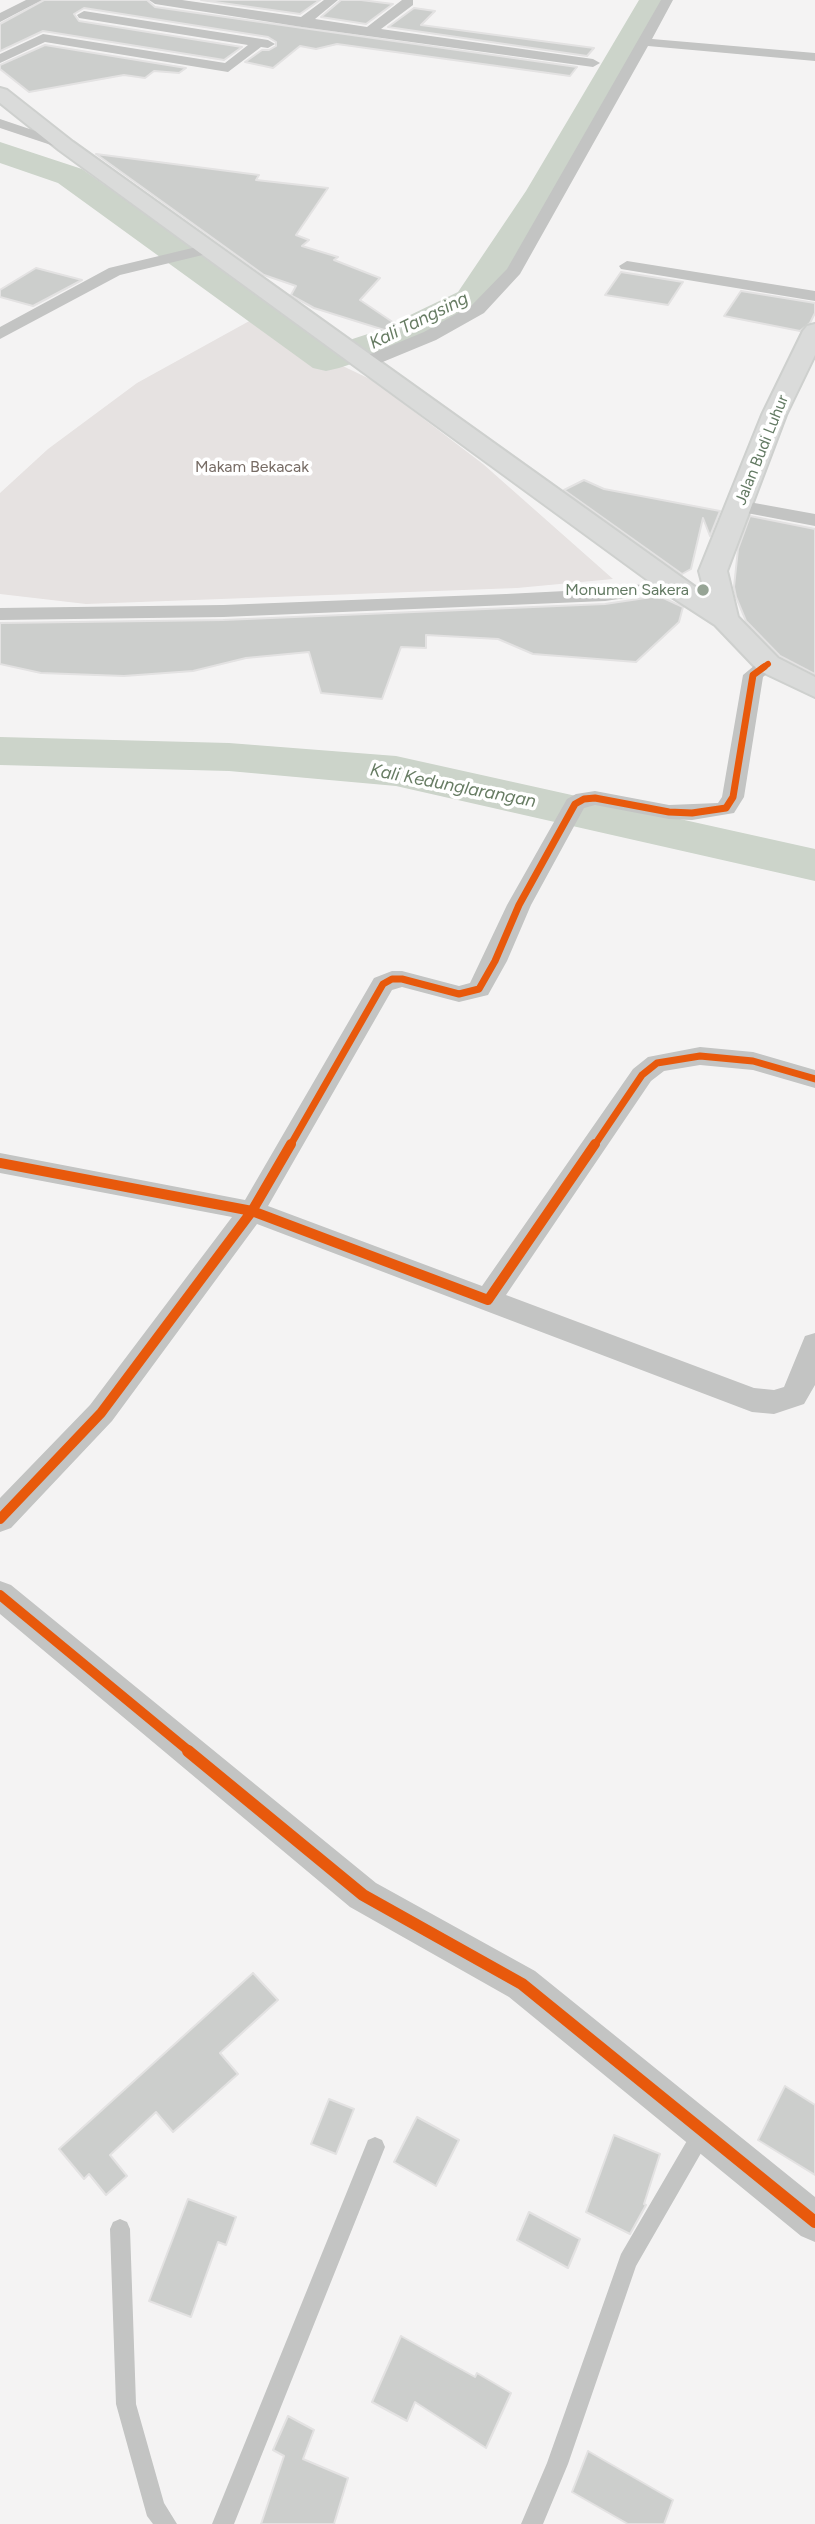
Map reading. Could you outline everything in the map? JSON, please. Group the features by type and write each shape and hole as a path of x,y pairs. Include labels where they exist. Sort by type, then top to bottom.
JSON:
{"street":[{"path":"0,18 36,0"},
{"path":"155,0 593,63"},
{"path":"0,59 43,38 77,16 269,44 332,0"},
{"path":"368,32 408,2 393,0"},
{"path":"360,357 430,336 478,309 514,271 667,0"},
{"path":"43,38 228,68 258,43"},
{"path":"644,42 815,57"},
{"path":"0,94 202,251 360,357 674,586 725,619 768,664 815,688"},
{"path":"0,123 66,146"},
{"path":"0,334 95,280 130,266 202,251"},
{"path":"627,266 815,296"},
{"name":"Jalan Budi Luhur","path":"713,571 774,415 815,331"},
{"path":"738,506 815,520"},
{"path":"0,614 223,611 605,595 674,586 713,571 725,619"},
{"path":"0,1519 102,1413 252,1211 383,984 402,978 459,994 479,989 495,961 519,905 569,815 584,799 595,798 669,812 692,813 726,808 733,797 753,675 768,664"},
{"path":"488,1300 642,1076 657,1063 700,1056 753,1061 815,1079"},
{"path":"0,1163 252,1211 752,1400 774,1402 794,1396 805,1376 815,1345"},
{"path":"0,1595 363,1895 522,1984 815,2222"}],"lane":[{"path":"532,2524 557,2463 628,2261 703,2132"},
{"path":"223,2524 375,2147"},
{"path":"120,2229 126,2404 155,2508 166,2524"}],"green space":[{"name":"Makam Bekacak","path":"262,314 324,357 374,381 483,464 613,579 517,588 86,604 0,594 0,493 48,449 137,383"}],"building":[{"path":"44,0 147,0 155,7 577,67 570,76 337,44 316,49 300,46 273,68 245,62 262,50 276,46 276,42 268,37 84,8 74,14 79,21 242,47 224,60 43,31 0,51 0,24"},
{"path":"201,0 320,0 300,14"},
{"path":"341,0 393,4 366,24 321,17"},
{"path":"414,8 435,11 421,25 594,48 587,56 388,27"},
{"path":"45,45 186,68 179,73 154,71 145,78 124,75 29,92 0,69 0,65"},
{"path":"96,154 259,175 256,180 328,188 296,235 309,240 302,246 338,257 334,260 380,278 360,300 400,327 397,334 314,308 294,297 291,295 296,286 264,275"},
{"path":"36,268 82,280 33,306 0,297 0,290"},
{"path":"621,272 683,282 668,305 605,295"},
{"path":"741,291 815,303 815,313 810,323 800,331 724,316"},
{"path":"584,480 604,489 720,511 710,536 703,518 691,569 682,574 564,490"},
{"path":"750,516 815,529 815,674 780,656 746,621 736,597 734,587 738,549"},
{"path":"659,596 683,607 679,622 636,662 533,654 498,639 426,635 426,648 401,647 382,699 321,693 309,652 246,658 193,671 124,676 41,673 0,664 0,623 223,620 605,604"},
{"path":"253,1973 278,2000 220,2053 238,2074 173,2132 156,2112 110,2155 127,2176 106,2195 89,2174 84,2179 59,2149"},
{"path":"785,2086 815,2105 815,2175 758,2140"},
{"path":"329,2099 354,2109 336,2154 311,2144"},
{"path":"417,2117 459,2140 436,2186 394,2162"},
{"path":"614,2135 660,2154 644,2204 646,2205 630,2234 586,2212"},
{"path":"188,2199 236,2217 226,2245 218,2242 191,2317 149,2301"},
{"path":"529,2212 580,2239 568,2268 517,2240"},
{"path":"401,2336 475,2377 477,2373 511,2393 486,2448 415,2402 407,2421 372,2402"},
{"path":"288,2416 314,2430 303,2459 348,2478 334,2524 261,2524 284,2456 273,2450"},
{"path":"588,2451 673,2500 664,2524 628,2524 572,2492"}],"waterway":[{"name":"Kali Tangsing","path":"0,152 70,176 326,360 390,339 471,300 543,191 653,0"},
{"name":"Kali Kedunglarangan","path":"0,751 229,757 396,771 815,865"}],"cycle path":[{"path":"0,1163 252,1211 383,984 392,979 402,979 459,994 479,989 495,961 519,905 575,804 584,799 595,798 669,812 692,813 726,808 733,797 753,675 768,664"},
{"path":"0,1519 101,1413 252,1211 488,1300 642,1075 657,1063 700,1056 753,1061 815,1079"},
{"path":"0,1595 363,1895 522,1984 815,2222"}],"place":[{"name":"Monumen Sakera","path":"703,590"}]}
